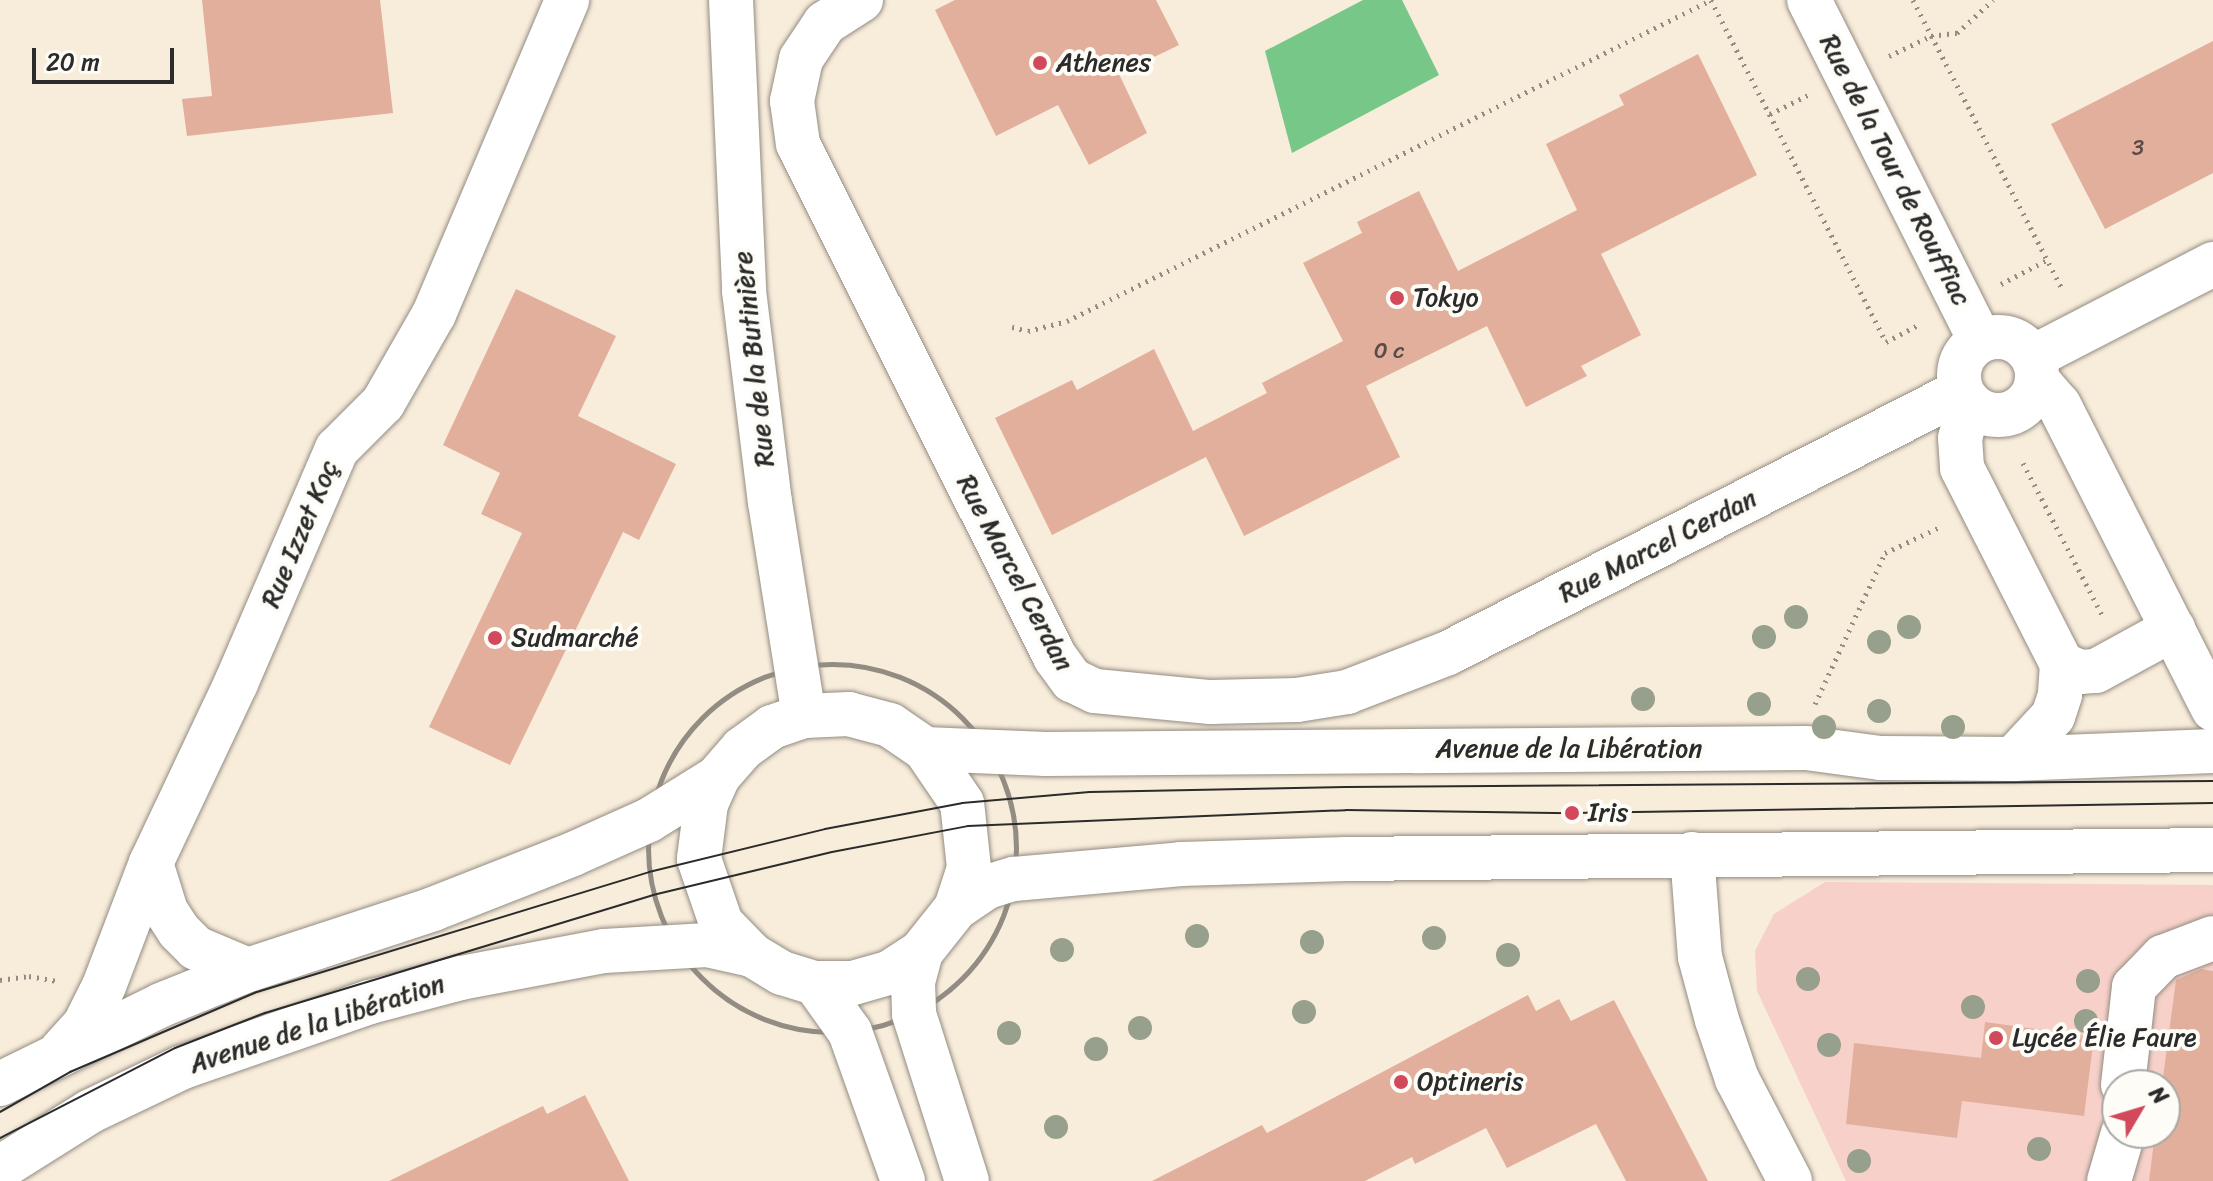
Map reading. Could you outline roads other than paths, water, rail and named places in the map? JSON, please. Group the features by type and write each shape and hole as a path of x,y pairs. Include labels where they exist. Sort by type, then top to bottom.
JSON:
{"street":[{"name":"Rue Izzet Koç","path":"61,1051 85,1024 104,986 151,863 236,683 337,449 383,403 434,314 567,0"},
{"name":"Rue de la Butinière","path":"731,0 744,291 804,716"},
{"name":"Rue Marcel Cerdan","path":"861,0 825,23 801,59 792,101 798,144 1055,657 1072,680 1095,691 1210,702 1297,700 1347,692 1448,653 1965,397"},
{"name":"Rue de la Tour de Rouffiac","path":"1809,0 1971,322"},
{"path":"1965,397 1991,415 2016,411 2027,403 2035,368 2084,331 2213,264"},
{"path":"2013,759 2053,716 2062,664 1962,468 1960,438 1965,397 1959,367 1971,322 2016,340 2059,405 2213,709"},
{"path":"2062,664 2080,672 2096,671 2173,629"},
{"path":"956,908 969,868 968,826 947,774 925,749 890,725 849,714 804,716 772,727 742,749 718,777 706,804 699,859 721,923 752,955 782,973 815,983 853,983 889,973 921,952 956,908 987,887 1014,879 1181,864 1692,854 2213,850"},
{"name":"Avenue de la Libération","path":"925,749 991,753 1806,748 1880,758 2013,759 2213,751"},
{"path":"0,1084 61,1051 248,970 433,909 649,820 718,777"},
{"path":"2151,850 2213,816"},
{"path":"1692,854 1700,957 1717,1020 1737,1079 1790,1181"},
{"path":"151,863 166,911 179,931 196,948 248,970"},
{"path":"2125,1069 2134,987 2163,957 2213,938"},
{"name":"Avenue de la Libération","path":"0,1168 91,1111 183,1067 274,1033 461,978 604,951 674,945 707,945 752,955"},
{"path":"921,952 913,982 914,1014 967,1181"},
{"path":"815,983 850,1032 903,1181"},
{"path":"2109,1181 2118,1149"}],"tram line":[{"path":"0,1112 70,1072 257,992 649,872 825,829 962,803 1090,792 1346,787 2213,781"},
{"path":"0,1138 175,1048 265,1013 653,895 832,852 968,826 1346,810 1572,813 2213,803"}],"place":[{"name":"Athenes","path":"1040,63"},
{"name":"Tokyo","path":"1397,298"},
{"name":"Sudmarché","path":"495,638"},
{"name":"Iris","path":"1572,813"},
{"name":"Lycée Élie Faure","path":"1996,1038"},
{"name":"Optineris","path":"1401,1082"}]}
